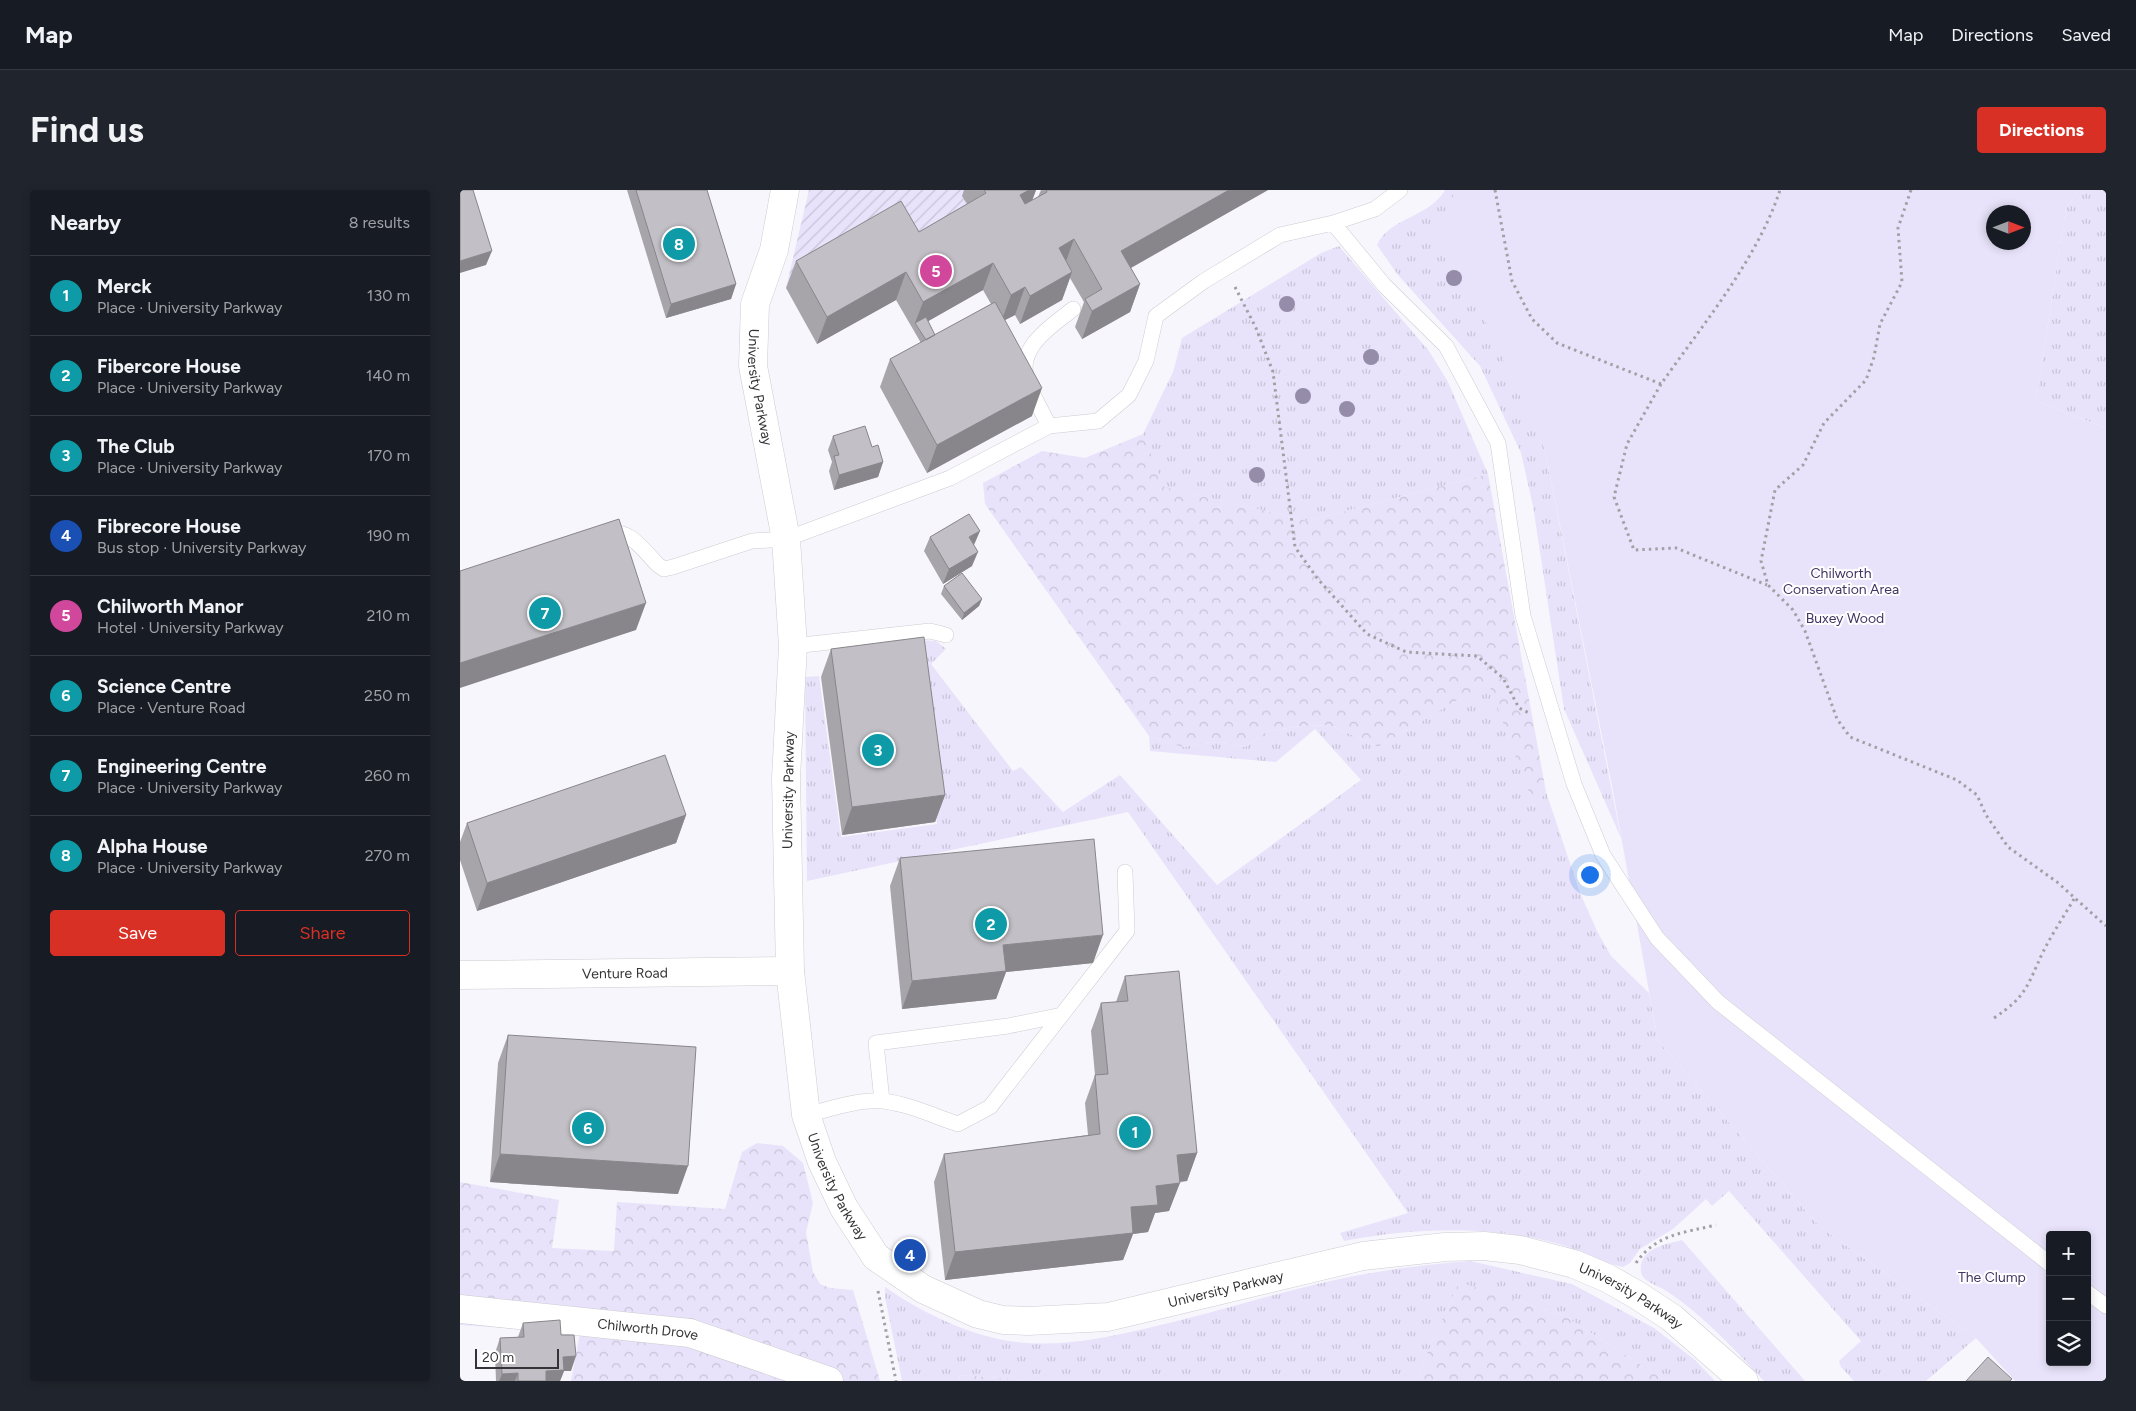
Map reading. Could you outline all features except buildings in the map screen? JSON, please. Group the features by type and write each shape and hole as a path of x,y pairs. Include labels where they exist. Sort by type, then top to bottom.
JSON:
{"street":[{"name":"University Parkway","path":"785,190 774,250 755,304 753,366 786,539 793,646 786,778 790,971 806,1115 822,1162 844,1208 876,1257 923,1290 978,1314 1003,1320 1028,1321 1108,1317 1363,1256 1445,1247 1484,1246 1520,1250 1574,1264 1624,1287 1672,1318 1709,1348 1744,1381"},
{"name":"Venture Road","path":"460,976 790,971"},
{"name":"Chilworth Drove","path":"460,1309 690,1333 828,1381"}],"lane":[{"path":"586,540 614,531 626,534 664,569 752,541 786,539 950,478 1049,426 1098,421 1129,395 1146,361 1156,316 1225,268 1280,235 1333,223 1375,209 1400,190"},
{"path":"1333,223 1384,285 1446,346 1498,443 1523,616 1574,784 1603,855 1657,938 1718,1002 2046,1261"},
{"path":"1049,426 1026,378 1028,352 1041,334 1073,309"},
{"path":"793,646 930,631 946,635"},
{"path":"806,1115 858,1103 882,1101 904,1106 958,1124 990,1107 1127,931 1125,872"},
{"path":"882,1101 876,1043 1008,1026 1062,1015"},
{"path":"2091,1295 2106,1306"}],"path":[{"path":"1495,190 1512,281 1532,319 1556,343 1661,384"},
{"path":"1780,190 1756,241 1731,286 1661,384 1627,444 1614,496 1634,550 1676,548 1768,585 1793,610 1805,632 1837,719 1850,737 1957,780 1977,795 1986,816 2008,847 2057,882 2106,926"},
{"path":"1768,585 1761,561 1775,490 1803,465 1824,423 1866,380 1874,357 1880,324 1902,282 1898,228 1910,190"},
{"path":"1225,268 1256,328 1273,372 1295,547 1317,578 1367,634 1406,652 1477,656 1503,678 1519,708 1558,730"},
{"path":"1994,1018 2012,1006 2031,983 2043,952 2074,899"},
{"path":"1624,1287 1635,1265 1653,1244 1667,1237 1716,1225"},
{"path":"876,1257 875,1273 881,1313 896,1381"}],"green space":[{"path":"809,190 973,190 976,221 786,288"},
{"path":"1445,190 1826,190 1484,316 1545,450 1621,838 1564,709 1533,506 1521,453 1480,366 1398,275 1377,245 1391,229 1429,206"},
{"name":"Chilworth Conservation Area","path":"1456,190 2079,190 2066,208 2036,401 2106,428 2106,1381 2015,1381 1976,1338 1820,1227 1658,1041 1612,786 1545,450 1483,316 1433,240"},
{"path":"2079,190 2106,190 2106,428 2036,401 2066,208"},
{"path":"1339,246 1429,351 1448,382 1488,474 1308,521 1163,487 1143,434 1173,372 1182,338 1321,253"},
{"path":"1143,434 1164,487 1308,521 1488,474 1546,792 1534,806 1488,682 1378,747 1330,725 1301,726 1269,731 1245,747 1217,742 1182,747 1149,736 985,504 983,483 1042,451 1085,458"},
{"path":"918,640 936,641 946,649 931,664 1013,771 1021,767 1063,812 1120,775 1217,885 1361,780 1315,729 1276,762 1150,751 1149,736 1182,747 1217,742 1245,747 1269,731 1301,726 1330,725 1378,747 1489,681 1534,806 1546,792 1580,893 1597,931 1611,956 1649,993 1658,1041 1820,1227 1976,1338 1926,1381 1854,1381 1841,1367 1839,1361 1861,1341 1729,1191 1712,1206 1706,1199 1673,1229 1640,1249 1630,1263 1623,1267 1555,1243 1502,1233 1450,1230 1424,1231 1344,1241 1340,1233 1408,1213 1128,812 807,881 805,677 819,676 841,837 937,824 916,662"},
{"path":"757,1143 783,1146 803,1163 813,1203 806,1232 813,1272 820,1284 830,1288 853,1290 880,1381 571,1381 580,1333 460,1325 460,1182 559,1200 552,1248 614,1251 617,1202 725,1209 742,1152"},
{"path":"1682,1240 1805,1381 1764,1381 1694,1312 1668,1292 1652,1284 1642,1275 1641,1264 1649,1252 1655,1248"},
{"path":"1470,1261 1572,1284 1654,1328 1695,1360 1715,1381 1666,1381 1563,1315 1459,1283 1415,1381 1044,1381 959,1375 960,1381 902,1381 885,1297 885,1287 944,1321 993,1338 1026,1343 1061,1343 1094,1339 1144,1329 1295,1289 1355,1276 1412,1267"},
{"path":"1459,1282 1563,1315 1666,1381 1415,1381"},
{"path":"959,1375 1044,1381 960,1381"}],"place":[{"name":"Alpha House","path":"679,244"},
{"name":"Chilworth Manor","path":"936,271"},
{"name":"Engineering Centre","path":"545,613"},
{"name":"The Club","path":"878,750"},
{"name":"Fibercore House","path":"991,924"},
{"name":"Science Centre","path":"588,1128"},
{"name":"Merck","path":"1135,1132"},
{"name":"Fibrecore House","path":"910,1255"}],"park label":[{"name":"Buxey Wood","path":"1845,618"},
{"name":"The Clump","path":"1992,1277"}]}
